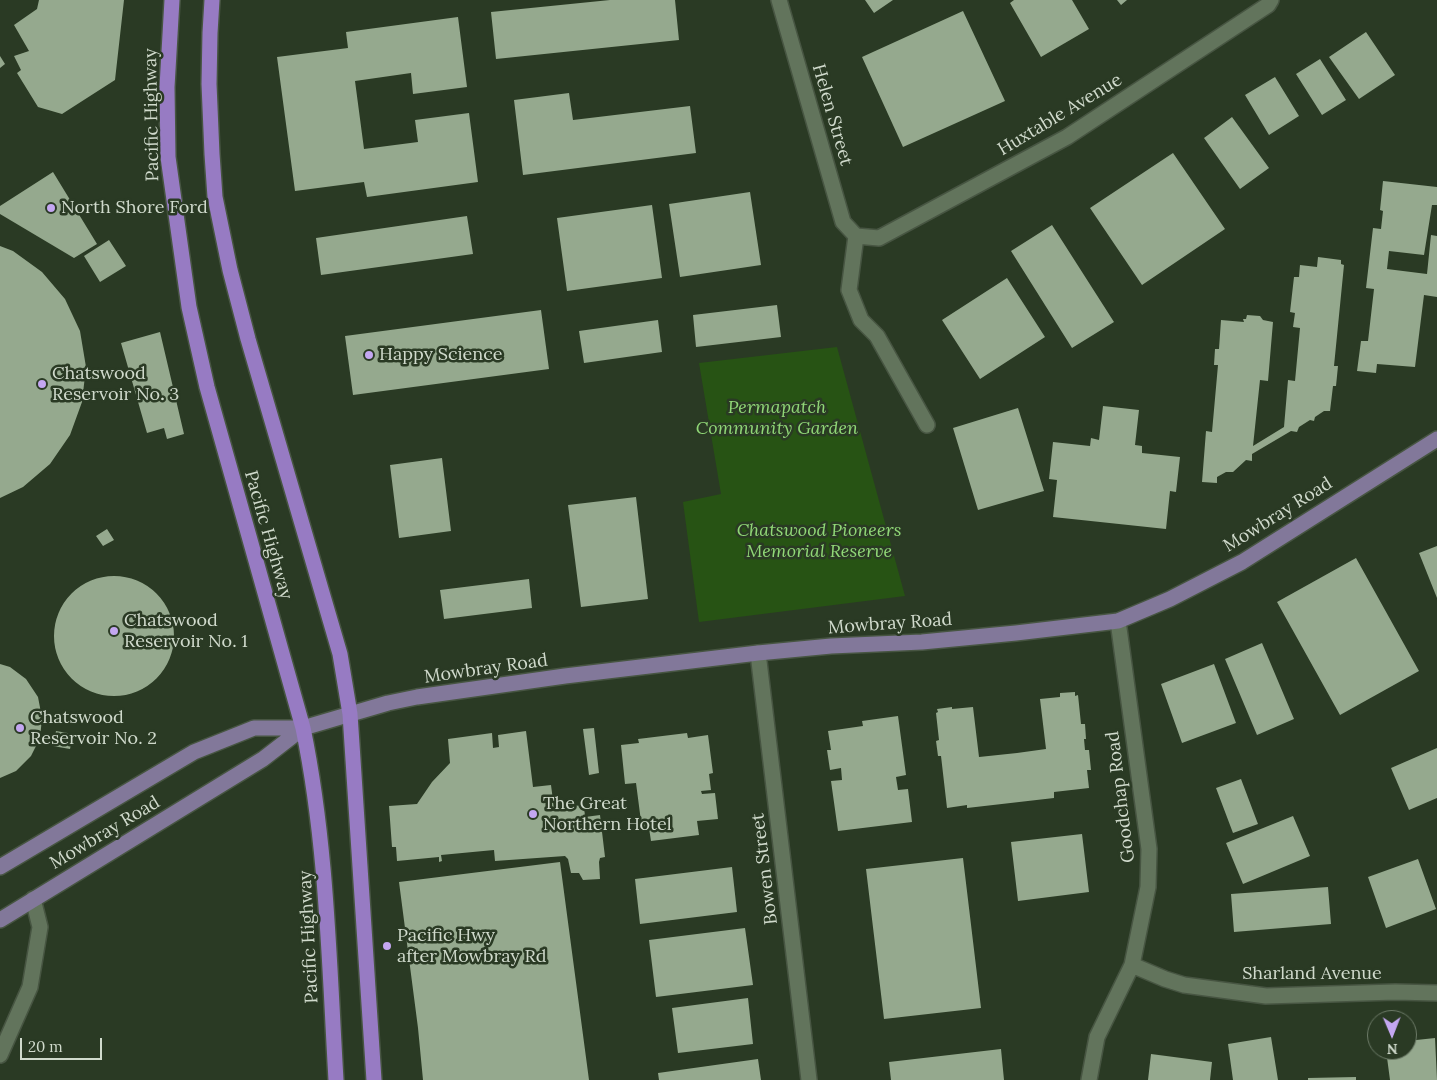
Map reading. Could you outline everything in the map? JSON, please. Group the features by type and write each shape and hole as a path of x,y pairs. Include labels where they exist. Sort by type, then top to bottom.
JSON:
{"highway":[{"name":"Pacific Highway","path":"172,0 167,87 168,157 189,307 207,387 304,728 314,778 324,875 336,1080"},
{"name":"Pacific Highway","path":"212,0 209,84 215,197 230,270 246,330 340,654 350,714 374,1080"}],"main road":[{"name":"Mowbray Road","path":"0,867 194,752 254,728 304,728 388,703 433,695 758,653 831,646 922,642 1016,634 1118,621 1170,599 1242,562 1437,439"},
{"name":"Mowbray Road","path":"0,920 262,759 304,728"}],"street":[{"name":"Helen Street","path":"779,0 843,222 856,236"},
{"name":"Huxtable Avenue","path":"856,236 879,238 1067,137 1268,5 1271,0"},
{"path":"856,236 849,290 861,320 877,336 927,425"},
{"name":"Goodchap Road","path":"1089,1080 1097,1037 1132,965 1148,887 1149,849 1118,621"},
{"name":"Bowen Street","path":"758,653 809,1080"},
{"path":"0,1055 30,987 40,927 33,899"},
{"name":"Sharland Avenue","path":"1132,965 1184,985 1256,995 1437,993"}],"green space":[{"path":"837,347 905,596 699,622 683,502 721,494 699,363"}],"building":[{"path":"39,0 124,0 115,80 62,114 38,107 17,73 21,70 14,56 29,51 14,25 37,9"},
{"path":"610,0 675,0 679,40 496,59 491,12"},
{"path":"865,0 893,0 874,13"},
{"path":"1014,0 1072,0 1089,29 1041,57 1010,3"},
{"path":"1117,0 1127,0 1121,5"},
{"path":"963,11 1005,101 903,147 862,57"},
{"path":"458,17 467,87 413,94 411,73 355,81 364,149 418,142 415,120 469,113 478,182 367,197 364,182 295,191 277,57 348,48 346,32"},
{"path":"1366,32 1395,75 1359,99 1329,57"},
{"path":"0,56 5,64 0,68"},
{"path":"1320,59 1346,100 1322,115 1296,74"},
{"path":"1275,77 1299,116 1269,135 1245,95"},
{"path":"569,93 573,120 690,106 696,153 523,175 514,100"},
{"path":"1232,117 1269,168 1240,189 1204,138"},
{"path":"1173,153 1225,229 1142,285 1090,208"},
{"path":"53,172 97,244 74,258 0,214 0,206"},
{"path":"1383,181 1437,187 1437,205 1432,205 1424,255 1389,251 1387,269 1427,274 1431,235 1437,236 1437,297 1424,295 1415,367 1377,364 1376,373 1357,371 1361,341 1368,341 1374,289 1366,288 1373,228 1381,229 1383,211 1380,210"},
{"path":"750,192 761,265 680,277 669,204"},
{"path":"652,205 662,278 567,291 557,218"},
{"path":"467,216 473,254 321,275 316,238"},
{"path":"1052,225 1114,322 1072,348 1011,251"},
{"path":"109,240 126,266 100,282 84,256"},
{"name":"Chatswood Reservoir No. 3","path":"0,246 13,251 42,272 65,299 80,331 86,367 82,402 70,435 50,464 23,487 0,498"},
{"path":"1318,257 1341,260 1341,264 1344,265 1334,366 1338,366 1336,386 1333,386 1330,411 1324,411 1315,417 1314,421 1310,420 1299,427 1297,432 1291,431 1252,454 1252,461 1246,460 1233,472 1226,472 1217,477 1217,483 1202,482 1206,431 1212,432 1218,365 1214,365 1215,349 1219,349 1221,320 1244,322 1243,319 1246,319 1247,315 1260,316 1263,320 1273,322 1268,381 1260,380 1253,446 1284,427 1288,380 1295,381 1300,328 1293,327 1295,313 1290,312 1294,277 1299,277 1300,265 1317,267"},
{"path":"1007,278 1045,337 980,379 942,320"},
{"path":"777,305 781,337 696,347 693,315"},
{"path":"541,310 549,369 353,395 345,336"},
{"path":"658,320 662,352 584,363 579,331"},
{"path":"160,332 184,434 167,439 164,428 147,433 121,343"},
{"path":"1103,406 1139,410 1135,445 1142,446 1142,453 1180,457 1176,492 1170,491 1166,529 1053,517 1057,480 1049,479 1053,442 1090,446 1091,438 1099,440"},
{"path":"1018,408 1044,491 978,510 953,428"},
{"path":"442,458 451,531 399,538 390,465"},
{"path":"636,497 648,599 581,607 568,505"},
{"path":"107,529 114,540 103,546 96,536"},
{"path":"1437,546 1437,598 1419,553"},
{"path":"1356,558 1419,671 1340,715 1277,602"},
{"name":"Chatswood Reservoir No. 1","path":"114,576 137,580 157,593 170,613 174,636 170,659 157,679 137,692 114,696 91,692 71,679 58,659 54,636 58,613 71,593 91,580"},
{"path":"529,579 532,608 444,619 440,590"},
{"path":"1262,643 1294,719 1257,735 1225,659"},
{"name":"Chatswood Reservoir No. 2","path":"0,664 10,667 26,679 38,697 42,718 40,738 31,756 16,771 0,778"},
{"path":"1214,664 1236,723 1182,743 1161,684"},
{"path":"1075,692 1075,696 1078,695 1081,724 1085,724 1085,750 1089,750 1091,770 1087,770 1089,788 1054,792 1054,798 967,808 967,805 947,808 941,756 938,756 936,741 939,740 937,709 973,707 979,757 1017,753 1046,749 1040,699 1060,697 1060,693"},
{"path":"898,716 906,775 896,777 898,790 908,789 912,822 838,831 831,781 842,780 841,768 830,770 827,750 831,750 828,731 863,726 862,721"},
{"path":"594,728 599,773 589,775 583,729"},
{"path":"56,731 73,734 70,749 53,746"},
{"path":"526,731 533,787 551,785 554,808 584,805 585,817 600,815 605,857 600,858 599,862 600,879 583,880 579,873 571,873 568,859 565,856 495,861 494,850 441,855 442,861 439,862 439,857 397,861 396,847 392,847 389,806 417,804 432,782 450,763 448,739 492,733 493,748 499,747 498,735"},
{"path":"687,733 688,738 708,735 713,773 709,774 711,790 701,791 702,794 715,793 718,819 697,821 699,835 651,841 649,828 642,829 636,783 625,784 621,745 639,743 638,739"},
{"path":"1437,748 1437,798 1409,810 1391,768"},
{"path":"1241,779 1258,824 1233,833 1216,788"},
{"path":"1293,816 1310,856 1243,884 1226,843"},
{"path":"1082,834 1089,892 1018,901 1011,842"},
{"path":"963,858 981,1008 884,1019 866,869"},
{"path":"1418,859 1436,909 1386,928 1368,877"},
{"path":"560,862 589,1080 423,1080 399,882"},
{"path":"732,867 737,912 640,924 635,879"},
{"path":"1328,887 1331,924 1234,932 1231,894"},
{"path":"745,928 753,985 656,997 649,940"},
{"path":"748,998 753,1044 678,1053 672,1008"},
{"path":"1271,1037 1278,1080 1233,1080 1228,1044"},
{"path":"1435,1038 1437,1080 1390,1080 1387,1060 1417,1060 1417,1040"},
{"path":"1001,1049 1004,1080 891,1080 889,1062"},
{"path":"1151,1054 1212,1062 1210,1080 1148,1080"},
{"path":"758,1059 761,1080 659,1080 658,1073"},
{"path":"1356,1077 1356,1080 1308,1080 1308,1078"}],"place":[{"name":"North Shore Ford","path":"51,208"},
{"name":"Happy Science","path":"369,355"},
{"name":"Chatswood Reservoir No. 3","path":"42,384"},
{"name":"Chatswood Reservoir No. 1","path":"114,631"},
{"name":"Chatswood Reservoir No. 2","path":"20,728"},
{"name":"The Great Northern Hotel","path":"533,814"},
{"name":"Pacific Hwy after Mowbray Rd","path":"387,946"}],"park label":[{"name":"Permapatch Community Garden","path":"777,418"},
{"name":"Chatswood Pioneers Memorial Reserve","path":"819,541"}]}
